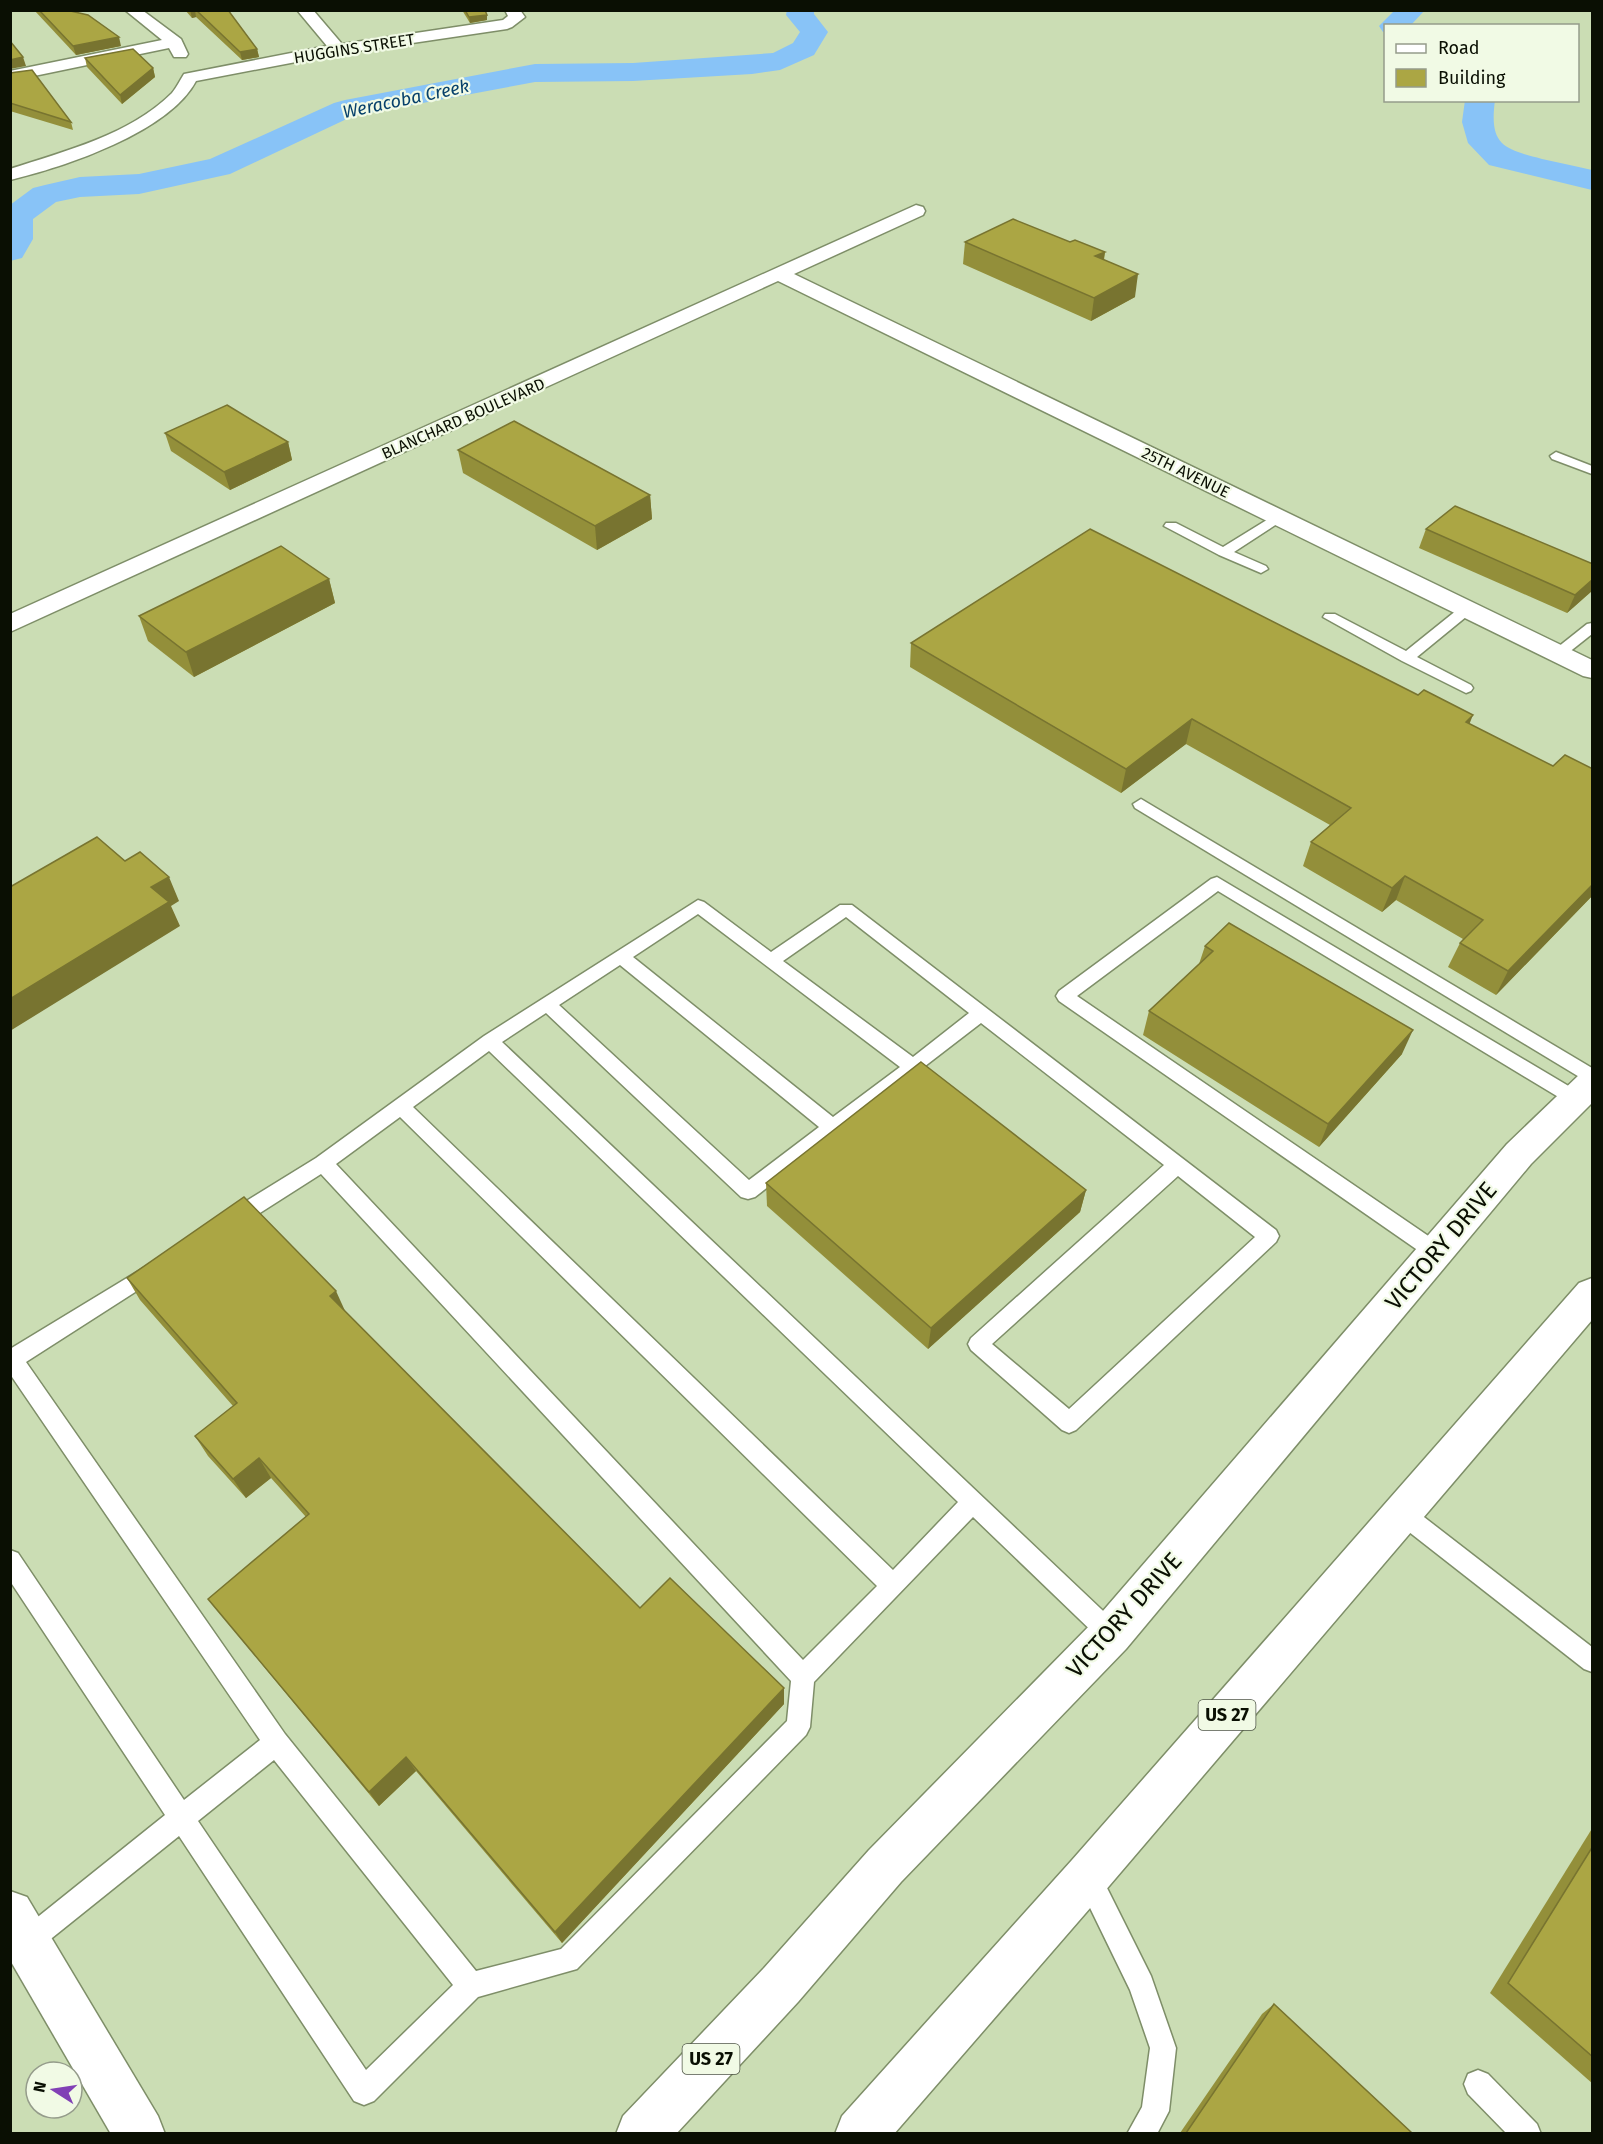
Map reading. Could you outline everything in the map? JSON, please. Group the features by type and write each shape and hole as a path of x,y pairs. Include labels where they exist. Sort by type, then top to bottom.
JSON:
{"main road":[{"path":"10,175 72,154 148,120 179,95 190,77 175,42 132,10"},
{"path":"304,10 338,49"},
{"name":"HUGGINS STREET","path":"190,77 338,49 507,24 514,14"},
{"path":"10,76 175,42"},
{"name":"BLANCHARD BOULEVARD","path":"10,624 916,211"},
{"name":"25TH AVENUE","path":"779,274 1593,670"},
{"name":"VICTORY DRIVE","path":"641,2133 781,1984 885,1866 1111,1634 1519,1154 1587,1086"},
{"name":"US 27","path":"860,2133 893,2116 1088,1876 1593,1294"},
{"path":"16,1937 140,2133"}],"lane":[{"path":"1556,456 1593,470"},
{"path":"1224,552 1278,517"},
{"path":"1171,526 1261,569"},
{"path":"1407,658 1467,609"},
{"path":"1330,617 1466,688"},
{"path":"1558,654 1593,627"},
{"path":"1140,804 1587,1086"},
{"path":"1436,1252 1065,996 1217,883 1587,1086"},
{"path":"223,1226 323,1163 490,1041 698,906 913,1067"},
{"path":"771,961 846,909 1269,1236 1069,1424 978,1344 1177,1165"},
{"path":"621,957 832,1128"},
{"path":"547,1004 748,1191 981,1013"},
{"path":"490,1041 1111,1634"},
{"path":"401,1106 893,1586"},
{"path":"323,1163 803,1677"},
{"path":"163,1264 11,1360 276,1743 471,1986"},
{"path":"10,1561 364,2091 471,1986 568,1960 798,1726 803,1677 973,1502"},
{"path":"1403,1514 1593,1660"},
{"path":"16,1937 182,1819 276,1743"},
{"path":"1088,1876 1142,1985 1163,2048 1155,2111 1141,2133"},
{"path":"1478,2084 1527,2133"}],"building":[{"path":"39,10 66,10 88,15 119,37 73,46"},
{"path":"196,10 228,10 257,49 240,52"},
{"path":"465,10 485,10 487,15 469,17"},
{"path":"10,41 23,57 10,60"},
{"path":"133,49 153,68 120,95 85,58"},
{"path":"32,70 71,122 10,103 10,73"},
{"path":"1013,219 1070,242 1075,240 1105,252 1095,256 1138,274 1094,298 965,242"},
{"path":"227,405 288,442 224,472 165,433"},
{"path":"514,421 650,495 595,526 458,450"},
{"path":"1455,506 1593,564 1593,579 1575,595 1426,529"},
{"path":"1090,529 1418,695 1424,690 1473,715 1466,722 1553,766 1565,755 1593,769 1593,884 1508,971 1460,943 1483,920 1405,876 1392,888 1311,842 1351,808 1192,719 1126,769 911,643"},
{"path":"281,546 329,579 186,652 139,616"},
{"path":"97,837 125,861 140,852 169,877 151,887 169,902 10,999 10,887"},
{"path":"1229,923 1413,1030 1328,1124 1149,1011 1213,951 1205,946"},
{"path":"921,1062 1086,1190 931,1328 766,1183"},
{"path":"244,1197 336,1291 330,1296 640,1608 670,1578 784,1688 555,1932 406,1757 369,1792 208,1599 309,1514 259,1458 233,1479 195,1436 237,1403 127,1278"},
{"path":"1593,1846 1593,2057 1508,1983"},
{"path":"1274,2004 1412,2133 1186,2133"}],"waterway":[{"name":"Weracoba Creek","path":"10,251 16,239 17,216 45,195 80,187 139,184 219,167 345,109 535,73 633,72 752,65 780,61 804,49 814,32 800,15 801,10"},
{"name":"Weracoba Creek","path":"1395,24 1412,10"},
{"name":"Weracoba Creek","path":"1480,102 1477,122 1484,143 1500,158 1592,180"}]}
